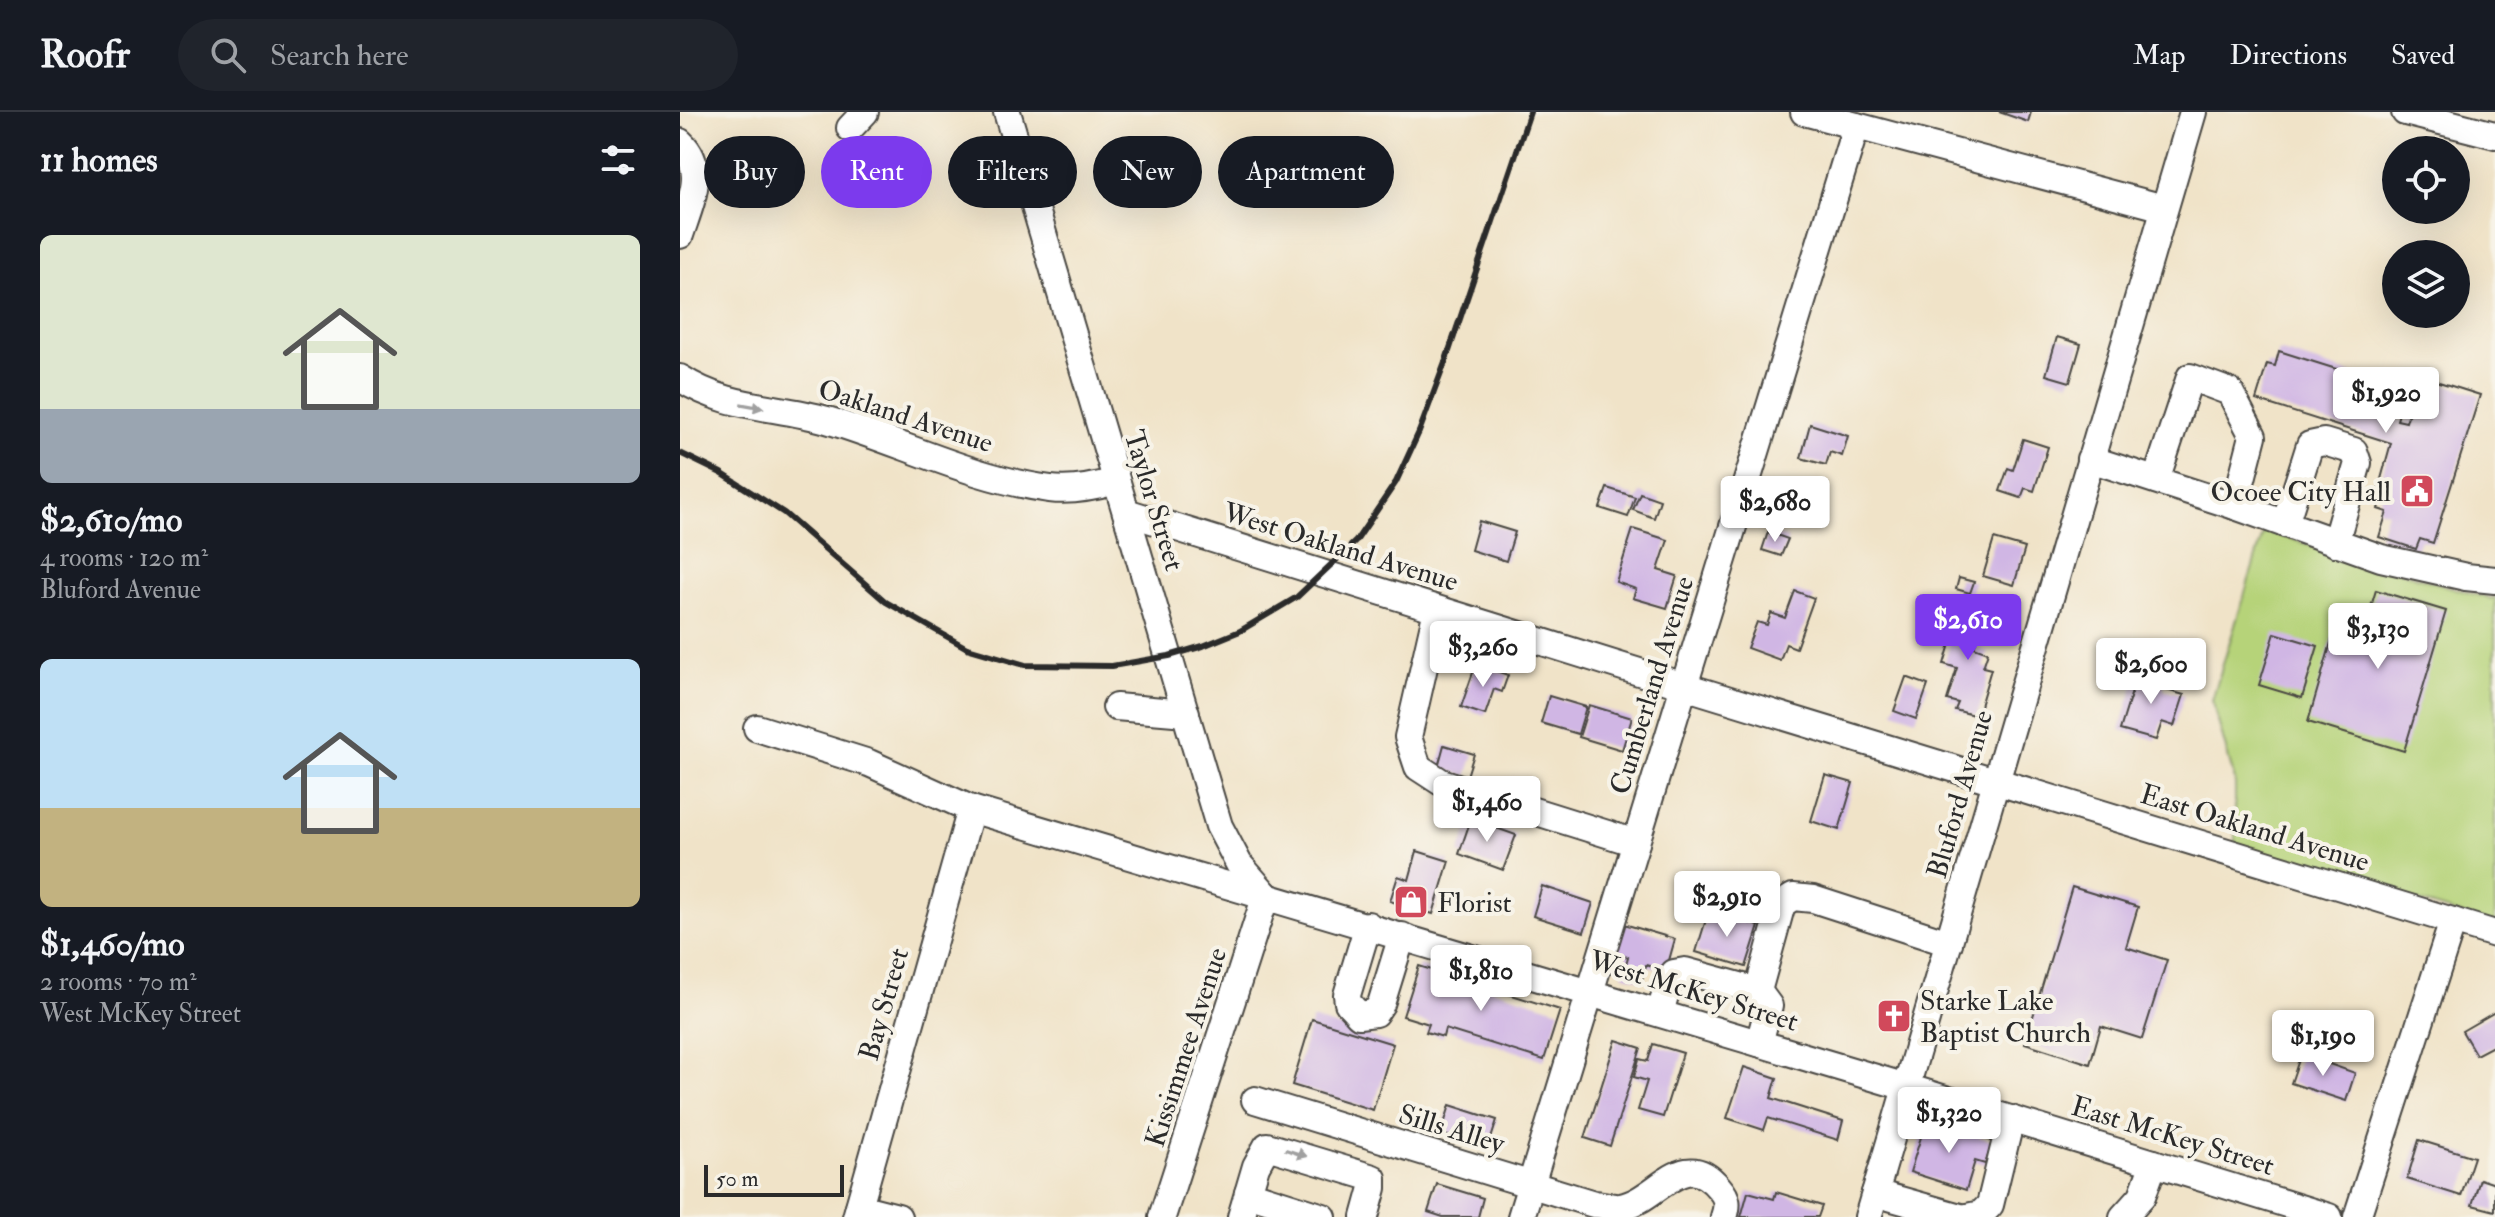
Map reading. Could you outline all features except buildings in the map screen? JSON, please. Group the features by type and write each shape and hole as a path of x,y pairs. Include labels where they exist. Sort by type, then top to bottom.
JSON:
{"street":[{"name":"Taylor Street","path":"1007,112 1219,826 1239,864 1273,897"},
{"path":"1804,112 2164,208"},
{"name":"Bluford Avenue","path":"1872,1205 2193,112"},
{"path":"2405,112 2495,135"},
{"name":"Cumberland Avenue","path":"1521,1217 1856,126"},
{"path":"680,142 690,151 696,170 694,189 680,235"},
{"path":"2156,480 2190,377 2230,392 2253,436 2235,506"},
{"name":"Oakland Avenue","path":"680,378 698,389 736,403 823,419 1007,481 1054,490 1093,488 1116,481"},
{"path":"2285,524 2310,445 2324,442 2354,451 2358,463 2335,543"},
{"path":"2090,459 2381,558 2466,577 2495,580"},
{"name":"West Oakland Avenue","path":"1126,512 1996,781"},
{"path":"1437,610 1408,737 1418,767 1441,782 1636,843"},
{"path":"1116,707 1186,713"},
{"name":"West McKey Street","path":"757,728 869,763 971,809 1906,1087"},
{"name":"East Oakland Avenue","path":"1996,781 2495,934"},
{"name":"Bay Street","path":"858,1212 971,809"},
{"name":"Kissimmee Avenue","path":"1162,1217 1273,897"},
{"path":"1758,991 1782,904 1793,897 1813,899 1949,943"},
{"path":"2357,1217 2453,921"},
{"path":"1368,925 1347,995 1348,1003 1359,1015 1375,1013 1381,1004 1402,936"},
{"path":"1660,1013 1674,973 1685,971 1758,991 1769,1006 1759,1043"},
{"name":"East McKey Street","path":"1906,1087 2329,1217"},
{"name":"Sills Alley","path":"1255,1100 1594,1204 1637,1210 1674,1176 1700,1171 1714,1181 1725,1195 1728,1206 1724,1217"},
{"path":"1872,1205 1974,1216 1990,1205 2011,1119"},
{"path":"1323,1217 1244,1205 1256,1166 1267,1146 1373,1178 1365,1217"},
{"path":"2123,1217 2142,1196 2154,1163"},
{"path":"858,1212 898,1217"}],"green space":[{"path":"2264,531 2490,599 2495,597 2495,925 2235,846 2235,781 2212,700"}],"railway":[{"path":"680,453 721,473 784,513 886,602 967,648 1025,665 1112,666 1169,656 1203,646 1240,631 1297,597 1356,541 1396,482 1446,360 1530,112"}],"place":[{"name":"Ocoee City Hall","path":"2417,491"},
{"name":"Florist","path":"1411,902"},
{"name":"Starke Lake Baptist Church","path":"1894,1016"}]}
